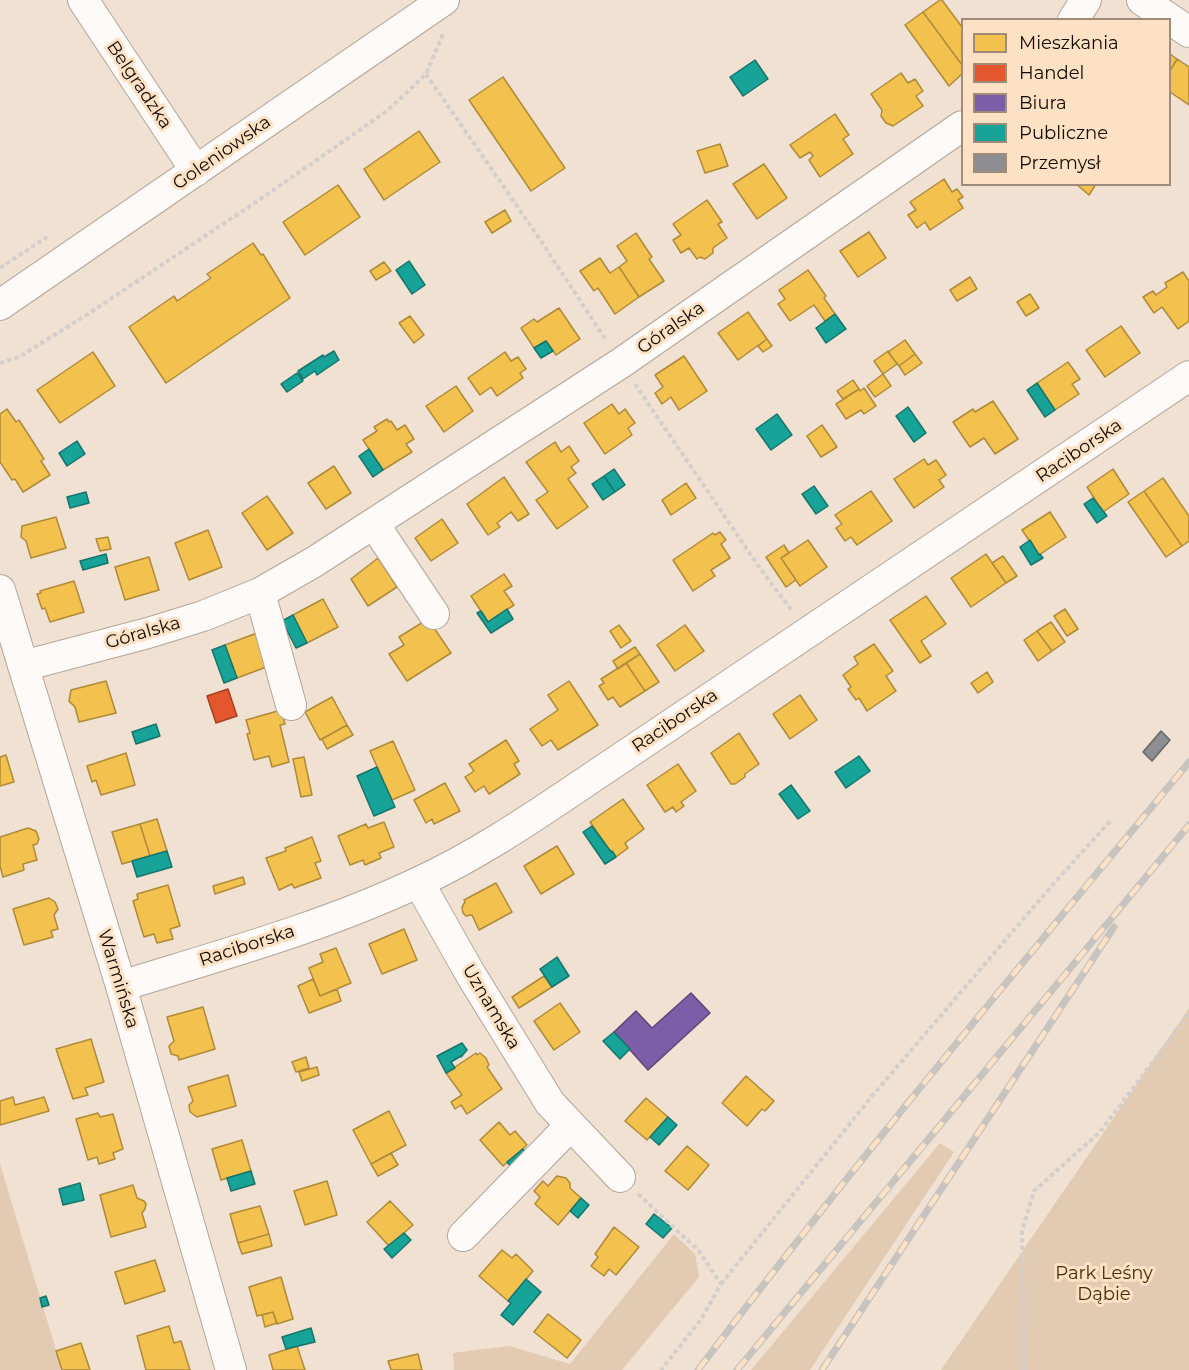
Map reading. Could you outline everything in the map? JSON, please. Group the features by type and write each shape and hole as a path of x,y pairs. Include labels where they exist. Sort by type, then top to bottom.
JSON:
{"street":[{"name":"Belgradzka","path":"82,0 196,171"},
{"path":"1075,18 1086,0"},
{"path":"1142,0 1168,18"},
{"name":"Goleniowska","path":"0,305 196,171 445,12"},
{"path":"1171,20 1189,32"},
{"name":"Góralska","path":"23,666 203,616 260,593 314,562 621,363 961,127"},
{"name":"Raciborska","path":"121,986 245,948 351,911 419,883 512,831 1189,376"},
{"path":"374,524 434,614"},
{"name":"Warmińska","path":"0,590 121,986 231,1370"},
{"path":"260,593 291,705"},
{"name":"Uznamska","path":"419,883 550,1103 620,1178"},
{"path":"463,1236 570,1126"}],"path":[{"path":"0,363 20,357 88,314 246,209 387,111 426,74 445,12"},
{"path":"661,1370 700,1321 721,1284 873,1095 1112,819"},
{"path":"1024,1370 1022,1231 1034,1191 1100,1132 1189,1014"},
{"path":"620,1178 699,1251 721,1284"}],"green space":[{"name":"Park Leśny Dąbie","path":"1189,1008 1189,1370 941,1370"},
{"path":"940,1143 954,1152 810,1370 751,1370"},
{"path":"0,1164 62,1370 0,1370"},
{"path":"674,1234 695,1254 699,1277 622,1370 454,1370 453,1353 509,1346 570,1364"}],"building: Mieszkania":[{"path":"942,0 961,26 961,64 923,12"},
{"path":"923,12 961,64 961,75 949,86 905,25"},
{"path":"1171,55 1177,59 1171,69"},
{"path":"1177,59 1189,67 1189,105 1171,93 1171,69"},
{"path":"901,73 908,83 915,79 923,91 916,96 923,106 893,126 886,123 881,116 882,110 871,94"},
{"path":"503,77 565,168 531,191 469,100"},
{"path":"835,114 849,135 843,139 853,154 820,177 809,160 813,156 810,152 800,158 790,145"},
{"path":"419,131 440,162 384,200 364,169"},
{"path":"720,144 728,166 705,173 697,151"},
{"path":"764,164 787,198 757,219 733,184"},
{"path":"944,179 952,192 957,189 963,197 958,200 963,208 930,230 925,222 917,228 908,215 916,210 910,202"},
{"path":"338,185 360,217 305,255 283,222"},
{"path":"1078,186 1095,186 1089,195"},
{"path":"707,200 722,222 718,224 727,238 713,248 713,253 705,259 700,257 697,259 689,248 681,253 673,240 681,235 673,224"},
{"path":"505,210 511,221 492,233 485,222"},
{"path":"869,232 886,258 858,277 840,251"},
{"path":"636,233 652,257 649,259 664,281 639,297 619,267 627,261 617,246"},
{"path":"253,243 261,255 263,254 290,298 166,383 129,327 174,296 177,301 211,278 207,274"},
{"path":"600,258 610,273 619,267 639,297 615,314 598,288 594,291 580,271"},
{"path":"384,262 391,271 376,280 370,271"},
{"path":"808,270 835,314 825,321 814,305 790,321 778,304 785,299 779,290"},
{"path":"1183,272 1189,281 1189,321 1178,329 1162,307 1154,313 1143,297 1153,291 1156,295 1167,287 1165,283"},
{"path":"970,277 977,289 957,301 950,290"},
{"path":"1030,294 1039,308 1026,316 1017,302"},
{"path":"559,308 580,339 556,355 546,341 534,348 521,328 534,319 537,322"},
{"path":"748,312 767,339 738,360 718,333"},
{"path":"410,316 424,335 414,343 399,323"},
{"path":"1121,326 1140,353 1105,377 1086,350"},
{"path":"767,339 772,346 763,352 758,346"},
{"path":"905,340 915,354 899,366 888,352"},
{"path":"888,351 897,364 883,374 874,361"},
{"path":"93,352 115,386 60,423 37,390"},
{"path":"505,352 511,361 518,357 526,369 520,373 523,378 497,396 491,387 480,395 468,378"},
{"path":"915,354 922,363 905,375 899,366"},
{"path":"684,356 707,391 679,410 671,397 662,404 655,393 663,387 655,375"},
{"path":"1068,362 1080,379 1072,384 1079,394 1055,410 1037,383"},
{"path":"883,374 891,386 875,397 867,386"},
{"path":"853,380 859,389 843,399 837,391"},
{"path":"456,386 473,411 444,432 426,406"},
{"path":"864,388 876,406 864,414 861,410 846,419 836,404"},
{"path":"993,401 1018,439 995,454 984,438 970,447 953,422 973,409 975,412"},
{"path":"612,404 619,414 625,409 635,423 628,428 632,435 605,454 584,423"},
{"path":"7,409 16,422 19,420 44,459 41,461 50,475 23,492 0,462 0,414"},
{"path":"387,419 397,430 405,425 414,439 406,444 412,452 383,470 363,440 377,431 374,427"},
{"path":"822,425 837,447 821,457 807,436"},
{"path":"555,442 561,452 569,446 579,461 571,467 576,473 568,479 588,507 557,529 536,500 548,492 526,462"},
{"path":"924,459 928,465 936,460 946,475 939,480 944,487 914,508 894,479"},
{"path":"334,466 351,493 326,509 308,483"},
{"path":"1113,469 1129,494 1103,512 1087,487"},
{"path":"504,477 529,514 518,521 511,512 497,523 500,527 488,535 467,504"},
{"path":"1163,478 1189,516 1189,541 1182,546 1144,491"},
{"path":"686,483 696,498 671,515 662,500"},
{"path":"871,491 892,521 857,545 851,537 845,541 836,528 842,524 835,515"},
{"path":"1144,491 1182,546 1166,557 1128,502"},
{"path":"267,496 293,533 267,550 242,513"},
{"path":"1050,512 1066,537 1039,555 1022,530"},
{"path":"56,517 66,548 31,558 26,541 21,537 22,526"},
{"path":"442,519 458,543 431,561 415,538"},
{"path":"208,530 222,567 189,580 175,543"},
{"path":"720,532 726,540 721,544 730,558 711,570 715,576 693,591 673,560 713,533 715,535"},
{"path":"108,537 111,549 100,551 96,539"},
{"path":"808,540 827,567 800,586 781,558"},
{"path":"784,545 789,553 781,558 796,580 786,587 766,557"},
{"path":"986,554 1006,583 971,607 951,578"},
{"path":"1003,556 1017,576 1006,583 992,563"},
{"path":"149,557 159,590 125,600 115,567"},
{"path":"378,558 397,587 368,606 351,579"},
{"path":"504,574 512,586 504,591 514,605 488,622 471,596"},
{"path":"74,581 84,612 50,622 37,594 41,593 40,591"},
{"path":"926,596 946,624 921,641 931,656 920,663 890,620"},
{"path":"323,599 338,627 307,643 293,615"},
{"path":"1065,609 1078,629 1067,636 1054,616"},
{"path":"428,619 451,653 407,681 389,654 404,645 399,637"},
{"path":"1051,622 1065,642 1052,651 1037,631"},
{"path":"619,625 631,641 621,648 610,631"},
{"path":"685,625 704,651 675,671 657,645"},
{"path":"1037,631 1052,651 1038,661 1024,640"},
{"path":"257,633 269,666 237,678 225,645"},
{"path":"874,644 893,671 886,676 896,691 867,711 859,698 856,700 848,689 851,687 843,675 858,664 854,657"},
{"path":"635,647 640,654 618,669 613,661"},
{"path":"640,654 659,682 645,691 626,663"},
{"path":"626,663 645,691 620,707 613,697 608,700 599,686 604,683 601,679"},
{"path":"987,672 993,682 978,693 971,683"},
{"path":"106,681 116,713 79,722 75,707 69,701 71,690"},
{"path":"569,681 598,725 558,750 551,740 542,746 530,729 558,710 548,695"},
{"path":"800,695 817,720 790,739 773,714"},
{"path":"332,697 347,725 320,740 305,712"},
{"path":"281,710 285,724 280,725 289,762 272,767 269,756 254,760 246,720"},
{"path":"347,725 353,735 327,749 322,739"},
{"path":"739,733 759,764 745,774 745,777 731,784 711,753"},
{"path":"506,740 519,761 514,764 520,774 489,794 484,786 475,792 465,777 474,771 469,764"},
{"path":"393,741 415,790 392,800 370,751"},
{"path":"126,753 135,785 101,795 96,780 92,782 87,766"},
{"path":"6,755 14,782 0,786 0,757"},
{"path":"304,757 312,795 301,797 293,759"},
{"path":"678,764 696,791 681,802 684,806 676,812 673,807 665,812 647,785"},
{"path":"445,783 460,811 434,824 432,819 426,823 414,800"},
{"path":"623,799 644,829 625,843 628,848 616,857 590,822"},
{"path":"157,819 167,851 150,856 140,824"},
{"path":"384,822 394,847 379,853 381,858 365,865 363,860 350,865 338,836 366,824 368,828"},
{"path":"140,824 150,856 122,864 112,832"},
{"path":"28,828 36,831 39,839 37,844 33,845 37,860 23,864 24,870 3,877 0,866 0,837"},
{"path":"312,837 321,861 315,863 321,878 294,888 292,884 279,890 266,858 286,851 285,848"},
{"path":"557,846 574,874 541,894 524,866"},
{"path":"243,877 245,884 215,894 213,886"},
{"path":"496,883 512,912 479,930 472,915 466,916 463,913 464,900"},
{"path":"168,885 180,926 170,929 173,939 157,943 154,934 144,937 133,901 138,899 137,894"},
{"path":"49,898 55,902 58,909 54,915 58,929 51,931 53,937 24,945 13,909"},
{"path":"404,929 417,960 382,974 369,944"},
{"path":"336,948 351,983 320,996 309,968 323,962 320,954"},
{"path":"544,976 552,987 519,1008 512,997"},
{"path":"313,979 320,996 337,989 341,1001 309,1013 298,986"},
{"path":"560,1003 580,1032 554,1050 534,1021"},
{"path":"203,1007 215,1049 179,1060 178,1056 171,1054 169,1046 174,1041 167,1017"},
{"path":"91,1039 104,1082 85,1088 88,1095 73,1099 56,1049"},
{"path":"476,1053 486,1058 489,1065 487,1067 502,1089 467,1114 461,1105 455,1109 451,1102 462,1095 446,1073"},
{"path":"306,1057 309,1068 296,1072 292,1062"},
{"path":"317,1067 319,1075 302,1081 299,1072"},
{"path":"228,1075 236,1106 197,1117 190,1112 189,1105 193,1101 188,1087"},
{"path":"746,1076 774,1101 765,1111 762,1109 747,1126 722,1103"},
{"path":"13,1097 15,1105 44,1097 49,1111 0,1125 0,1101"},
{"path":"646,1098 668,1117 647,1140 625,1121"},
{"path":"389,1111 406,1145 371,1164 353,1130"},
{"path":"98,1113 100,1117 113,1114 123,1149 113,1153 115,1159 99,1164 97,1157 88,1160 76,1119"},
{"path":"499,1122 510,1135 515,1131 527,1145 503,1166 480,1140"},
{"path":"242,1140 251,1171 221,1180 212,1149"},
{"path":"687,1146 709,1165 688,1190 665,1171"},
{"path":"391,1153 398,1165 378,1176 371,1164"},
{"path":"557,1176 566,1178 570,1183 570,1188 581,1198 558,1225 535,1204 540,1197 534,1191 543,1181 548,1186"},
{"path":"327,1181 337,1215 305,1225 294,1191"},
{"path":"133,1185 137,1198 146,1204 142,1213 146,1227 111,1237 100,1195"},
{"path":"390,1201 413,1225 389,1246 367,1222"},
{"path":"260,1206 269,1234 238,1243 230,1214"},
{"path":"614,1227 639,1247 616,1275 609,1269 604,1276 591,1266 598,1257 595,1254"},
{"path":"269,1234 272,1246 242,1254 238,1243"},
{"path":"502,1250 512,1258 516,1254 533,1271 508,1301 479,1276"},
{"path":"155,1260 165,1291 125,1304 115,1272"},
{"path":"281,1277 293,1319 277,1324 273,1312 257,1316 249,1287"},
{"path":"273,1312 277,1323 265,1327 262,1315"},
{"path":"548,1314 581,1340 567,1358 534,1332"},
{"path":"169,1326 174,1343 181,1341 190,1370 146,1370 137,1336"},
{"path":"81,1343 90,1370 62,1370 56,1351"},
{"path":"297,1346 305,1370 273,1370 269,1355"},
{"path":"418,1354 422,1370 391,1370 388,1361"}],"building: Handel":[{"path":"228,689 237,716 216,723 207,696"}],"building: Biura":[{"path":"691,993 710,1013 648,1070 614,1032 636,1011 652,1028"}],"building: Publiczne":[{"path":"755,60 768,79 743,96 730,77"},
{"path":"409,261 425,285 412,294 396,270"},
{"path":"835,314 846,329 826,343 816,328"},
{"path":"546,341 553,351 541,358 534,348"},
{"path":"334,351 339,360 317,375 315,371 303,379 298,371 323,355 324,357"},
{"path":"297,373 303,381 287,392 281,384"},
{"path":"1037,383 1055,410 1045,417 1027,390"},
{"path":"908,407 926,433 914,442 896,416"},
{"path":"777,414 792,435 771,450 756,429"},
{"path":"77,441 85,454 67,466 59,453"},
{"path":"369,449 383,470 373,477 359,456"},
{"path":"614,469 625,485 615,492 604,476"},
{"path":"604,476 615,492 603,500 592,484"},
{"path":"814,486 828,506 816,514 802,494"},
{"path":"86,492 89,503 70,508 67,497"},
{"path":"1093,498 1107,516 1097,523 1084,504"},
{"path":"1030,540 1043,558 1031,565 1020,547"},
{"path":"106,554 108,563 83,570 80,561"},
{"path":"507,609 513,619 491,633 477,613 481,611 488,622"},
{"path":"293,615 307,643 296,648 282,621"},
{"path":"225,645 237,678 224,683 212,650"},
{"path":"156,724 160,736 136,744 132,732"},
{"path":"859,756 870,771 846,788 835,772"},
{"path":"377,767 395,807 374,816 357,776"},
{"path":"791,785 810,811 798,819 779,794"},
{"path":"592,826 616,857 605,864 583,832"},
{"path":"167,851 172,867 137,877 132,861"},
{"path":"557,957 569,976 552,987 540,969"},
{"path":"614,1032 630,1049 620,1059 603,1041"},
{"path":"462,1043 467,1050 461,1057 451,1062 455,1068 446,1073 437,1056"},
{"path":"668,1117 677,1125 659,1145 650,1137"},
{"path":"523,1149 530,1156 514,1170 507,1162"},
{"path":"251,1171 255,1184 231,1191 227,1178"},
{"path":"80,1183 84,1200 63,1205 59,1189"},
{"path":"581,1198 589,1205 578,1218 570,1211"},
{"path":"654,1214 672,1228 663,1238 646,1224"},
{"path":"404,1233 411,1240 392,1258 384,1249"},
{"path":"526,1279 541,1292 513,1325 501,1315 511,1303 508,1301"},
{"path":"46,1296 49,1305 42,1307 40,1298"},
{"path":"311,1328 315,1342 286,1349 282,1337"}],"building: Przemysł":[{"path":"1161,731 1170,740 1152,761 1143,752"}],"railway":[{"path":"698,1370 879,1139 1189,762"},
{"path":"737,1370 1189,825"},
{"path":"822,1370 1114,927"}]}
